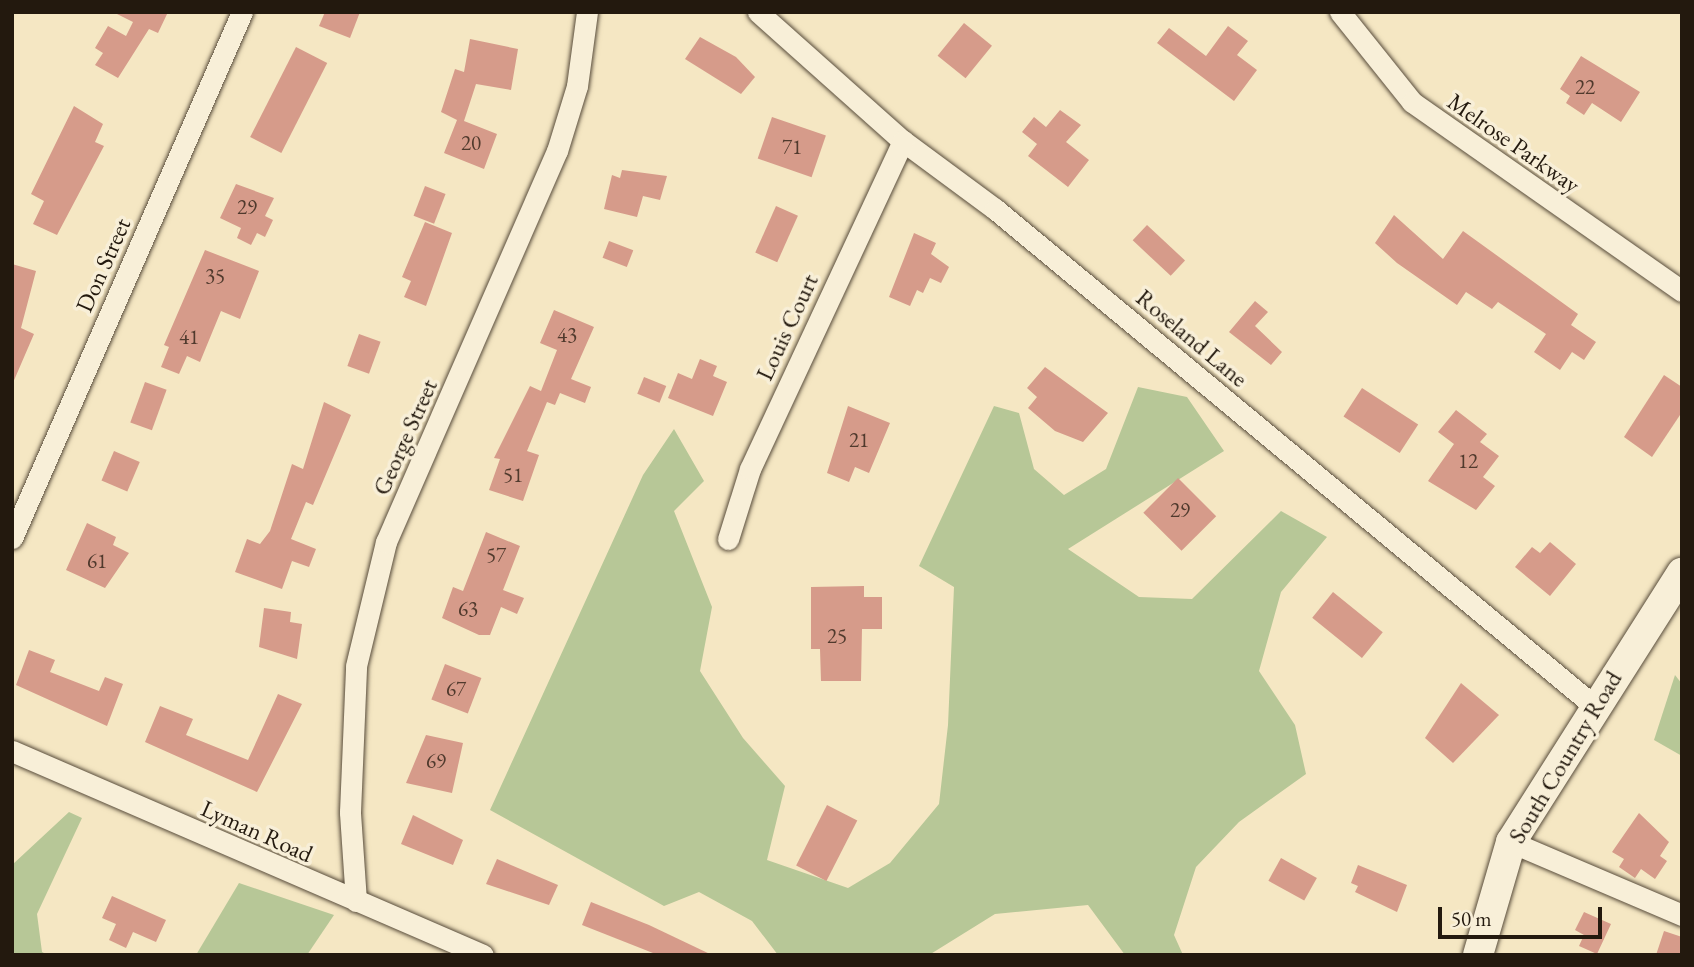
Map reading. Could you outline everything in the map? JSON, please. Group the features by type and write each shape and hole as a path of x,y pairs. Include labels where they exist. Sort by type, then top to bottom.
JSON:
{"main road":[{"name":"South Country Road","path":"1478,955 1511,842 1593,705 1682,573"}],"street":[{"name":"Don Street","path":"12,538 242,12"},
{"name":"George Street","path":"356,901 350,811 356,666 386,542 557,151 577,86 587,12"},
{"name":"Roseland Lane","path":"758,12 903,141 995,209 1593,705"},
{"name":"Melrose Parkway","path":"1340,12 1412,102 1682,290"},
{"name":"Louis Court","path":"728,539 750,469 903,141"},
{"name":"Lyman Road","path":"12,751 483,955"},
{"path":"1511,842 1682,915"}],"green space":[{"path":"1138,387 1187,397 1224,451 1068,549 1139,597 1192,599 1281,511 1327,537 1281,592 1259,671 1295,725 1306,774 1239,822 1196,867 1174,935 1183,955 1125,955 1088,905 995,914 929,955 778,955 752,921 699,892 664,906 490,810 643,475 674,429 704,481 674,511 712,607 700,671 743,738 785,786 767,860 848,888 890,863 939,804 948,725 954,587 919,566 994,406 1019,413 1034,469 1064,495 1106,469"},
{"path":"1675,675 1682,684 1682,756 1654,740"},
{"path":"69,812 82,818 37,914 42,952 48,955 12,955 12,865"},
{"path":"239,883 334,915 307,955 196,955"}],"building":[{"path":"113,12 168,12 158,33 149,29 118,78 95,65 103,53 95,48 108,26 126,36 133,22"},
{"path":"325,12 360,12 350,38 319,26"},
{"path":"964,23 992,46 966,78 938,56"},
{"path":"1228,26 1248,41 1237,55 1257,70 1234,101 1157,43 1169,28 1206,56"},
{"path":"700,37 736,57 755,77 741,94 685,59"},
{"path":"470,39 518,49 511,90 476,84 464,121 497,134 484,169 444,153 457,120 441,112 455,69 464,72"},
{"path":"296,47 327,63 281,153 250,137"},
{"path":"1581,56 1640,92 1621,122 1592,103 1584,115 1566,103 1570,96 1560,89"},
{"path":"74,106 103,124 95,142 104,146 57,235 33,224 44,201 31,194"},
{"path":"1060,110 1081,125 1066,142 1089,160 1068,187 1028,156 1037,144 1022,132 1034,117 1046,127"},
{"path":"772,117 826,136 812,177 758,159"},
{"path":"622,170 667,176 660,200 643,196 637,217 604,209 612,175 620,178"},
{"path":"236,184 274,198 265,216 273,220 265,237 257,233 251,245 237,238 241,228 220,218"},
{"path":"425,186 446,194 434,224 414,216"},
{"path":"776,206 798,216 777,262 755,253"},
{"path":"1394,215 1443,259 1463,231 1578,314 1571,325 1596,342 1584,360 1572,352 1560,370 1534,352 1546,334 1498,302 1492,309 1466,292 1457,305 1397,263 1375,243"},
{"path":"425,222 452,233 426,306 404,297 411,281 402,277"},
{"path":"1147,225 1185,260 1171,276 1133,240"},
{"path":"914,233 936,243 931,254 949,267 941,283 930,278 923,293 917,290 910,306 889,297"},
{"path":"609,241 633,250 627,267 603,258"},
{"path":"205,250 259,271 240,319 221,311 200,362 187,356 179,374 161,367 169,347 164,345"},
{"path":"12,264 36,271 21,328 34,334 12,385"},
{"path":"1255,301 1268,312 1255,326 1282,352 1271,365 1229,332"},
{"path":"554,310 594,327 571,379 591,387 585,403 560,393 555,405 547,402 527,451 539,455 523,501 489,490 500,459 494,458 530,386 541,391 557,350 540,343"},
{"path":"359,334 381,342 369,374 347,366"},
{"path":"700,359 717,366 713,376 727,382 713,416 668,398 678,373 692,379"},
{"path":"1045,367 1108,413 1083,442 1055,431 1028,408 1037,397 1027,388"},
{"path":"1664,375 1682,387 1682,412 1652,457 1624,437"},
{"path":"644,377 666,386 660,403 637,394"},
{"path":"145,382 167,390 152,430 130,422"},
{"path":"1362,388 1418,424 1400,453 1343,417"},
{"path":"324,402 351,415 313,505 306,502 291,539 316,549 309,567 292,561 282,589 235,572 247,539 260,544 270,531 292,464 303,469"},
{"path":"848,406 890,423 869,473 855,467 849,482 827,473"},
{"path":"1456,410 1487,434 1480,442 1499,456 1483,477 1495,486 1476,510 1428,481 1454,444 1438,432"},
{"path":"114,451 140,462 127,491 101,480"},
{"path":"1178,478 1216,516 1182,551 1143,513"},
{"path":"87,523 116,537 113,545 129,553 105,588 66,570"},
{"path":"486,532 520,546 503,590 524,598 517,614 501,607 490,635 479,635 442,618 453,587 463,591"},
{"path":"1550,542 1576,564 1550,596 1515,567 1532,547 1540,553"},
{"path":"864,586 864,597 882,597 882,629 862,629 861,681 821,681 820,649 811,649 811,587"},
{"path":"1333,592 1383,632 1362,658 1312,618"},
{"path":"264,608 291,612 290,622 302,624 297,659 259,647"},
{"path":"29,650 55,660 50,672 99,691 105,677 123,684 107,726 16,685"},
{"path":"445,664 481,678 468,713 431,699"},
{"path":"1461,683 1499,715 1453,763 1425,738"},
{"path":"278,694 302,704 257,792 145,742 160,706 193,719 186,735 248,760"},
{"path":"426,735 463,743 452,793 406,783"},
{"path":"827,805 857,820 826,881 796,866"},
{"path":"1639,813 1669,842 1660,856 1667,861 1655,879 1641,869 1635,878 1619,867 1624,859 1612,852"},
{"path":"413,815 463,840 453,865 401,844"},
{"path":"1281,858 1317,878 1304,901 1268,881"},
{"path":"497,859 558,885 549,905 486,884"},
{"path":"1358,865 1407,885 1397,912 1355,892 1358,886 1351,883"},
{"path":"112,896 166,920 156,942 133,932 126,948 109,940 116,924 102,918"},
{"path":"591,902 649,925 712,955 658,955 582,925"},
{"path":"1584,912 1611,924 1597,954 1579,946 1584,935 1575,930"},
{"path":"1664,931 1682,937 1682,955 1656,955"}]}
